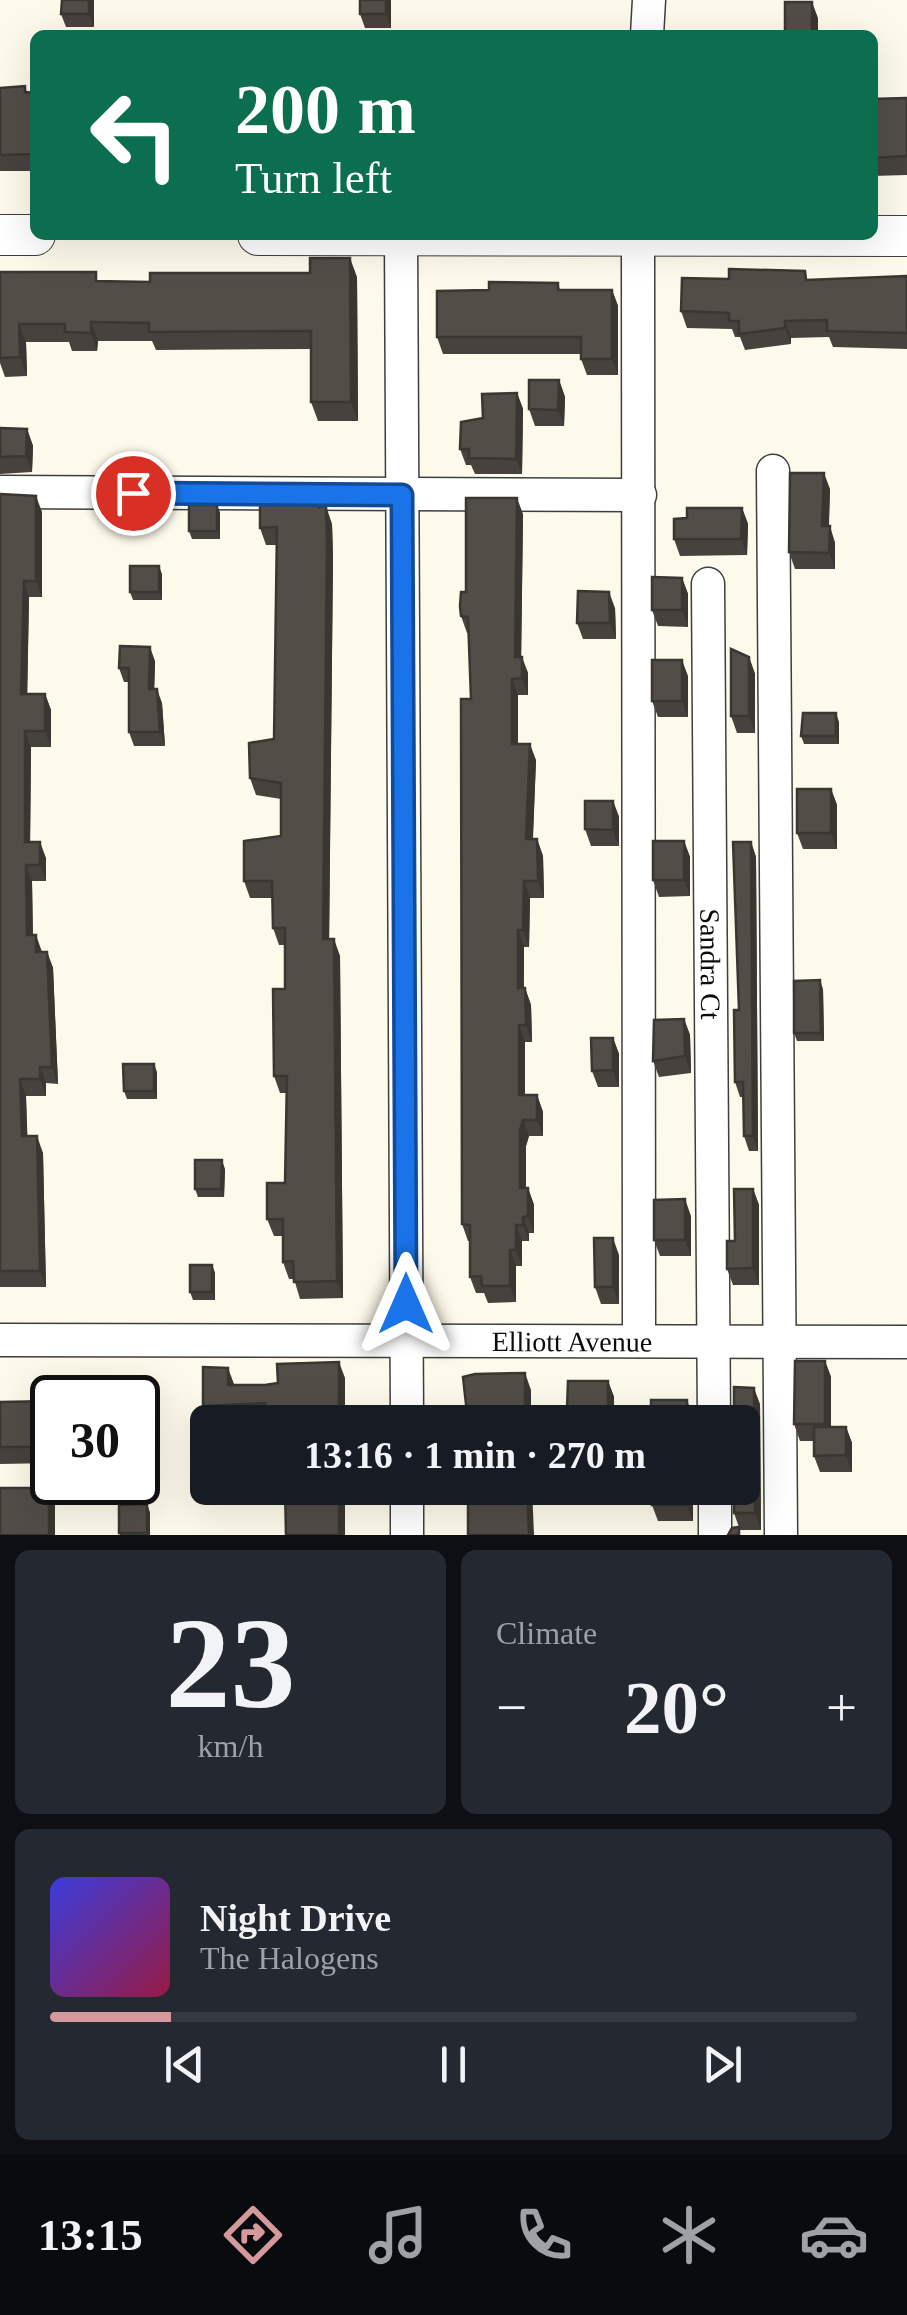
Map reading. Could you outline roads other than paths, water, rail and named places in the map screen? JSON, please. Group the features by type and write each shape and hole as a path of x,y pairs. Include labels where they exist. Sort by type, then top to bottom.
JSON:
{"street":[{"path":"647,30 649,0"},
{"path":"0,234 30,235"},
{"path":"878,236 907,236"},
{"path":"401,240 407,1405"},
{"path":"638,240 639,1341"},
{"path":"773,471 782,1535"},
{"path":"0,492 640,496"},
{"name":"Sandra Ct","path":"708,584 714,1405"},
{"name":"Elliott Avenue","path":"0,1340 907,1342"},
{"path":"407,1505 408,1535"},
{"path":"714,1505 715,1535"}]}
